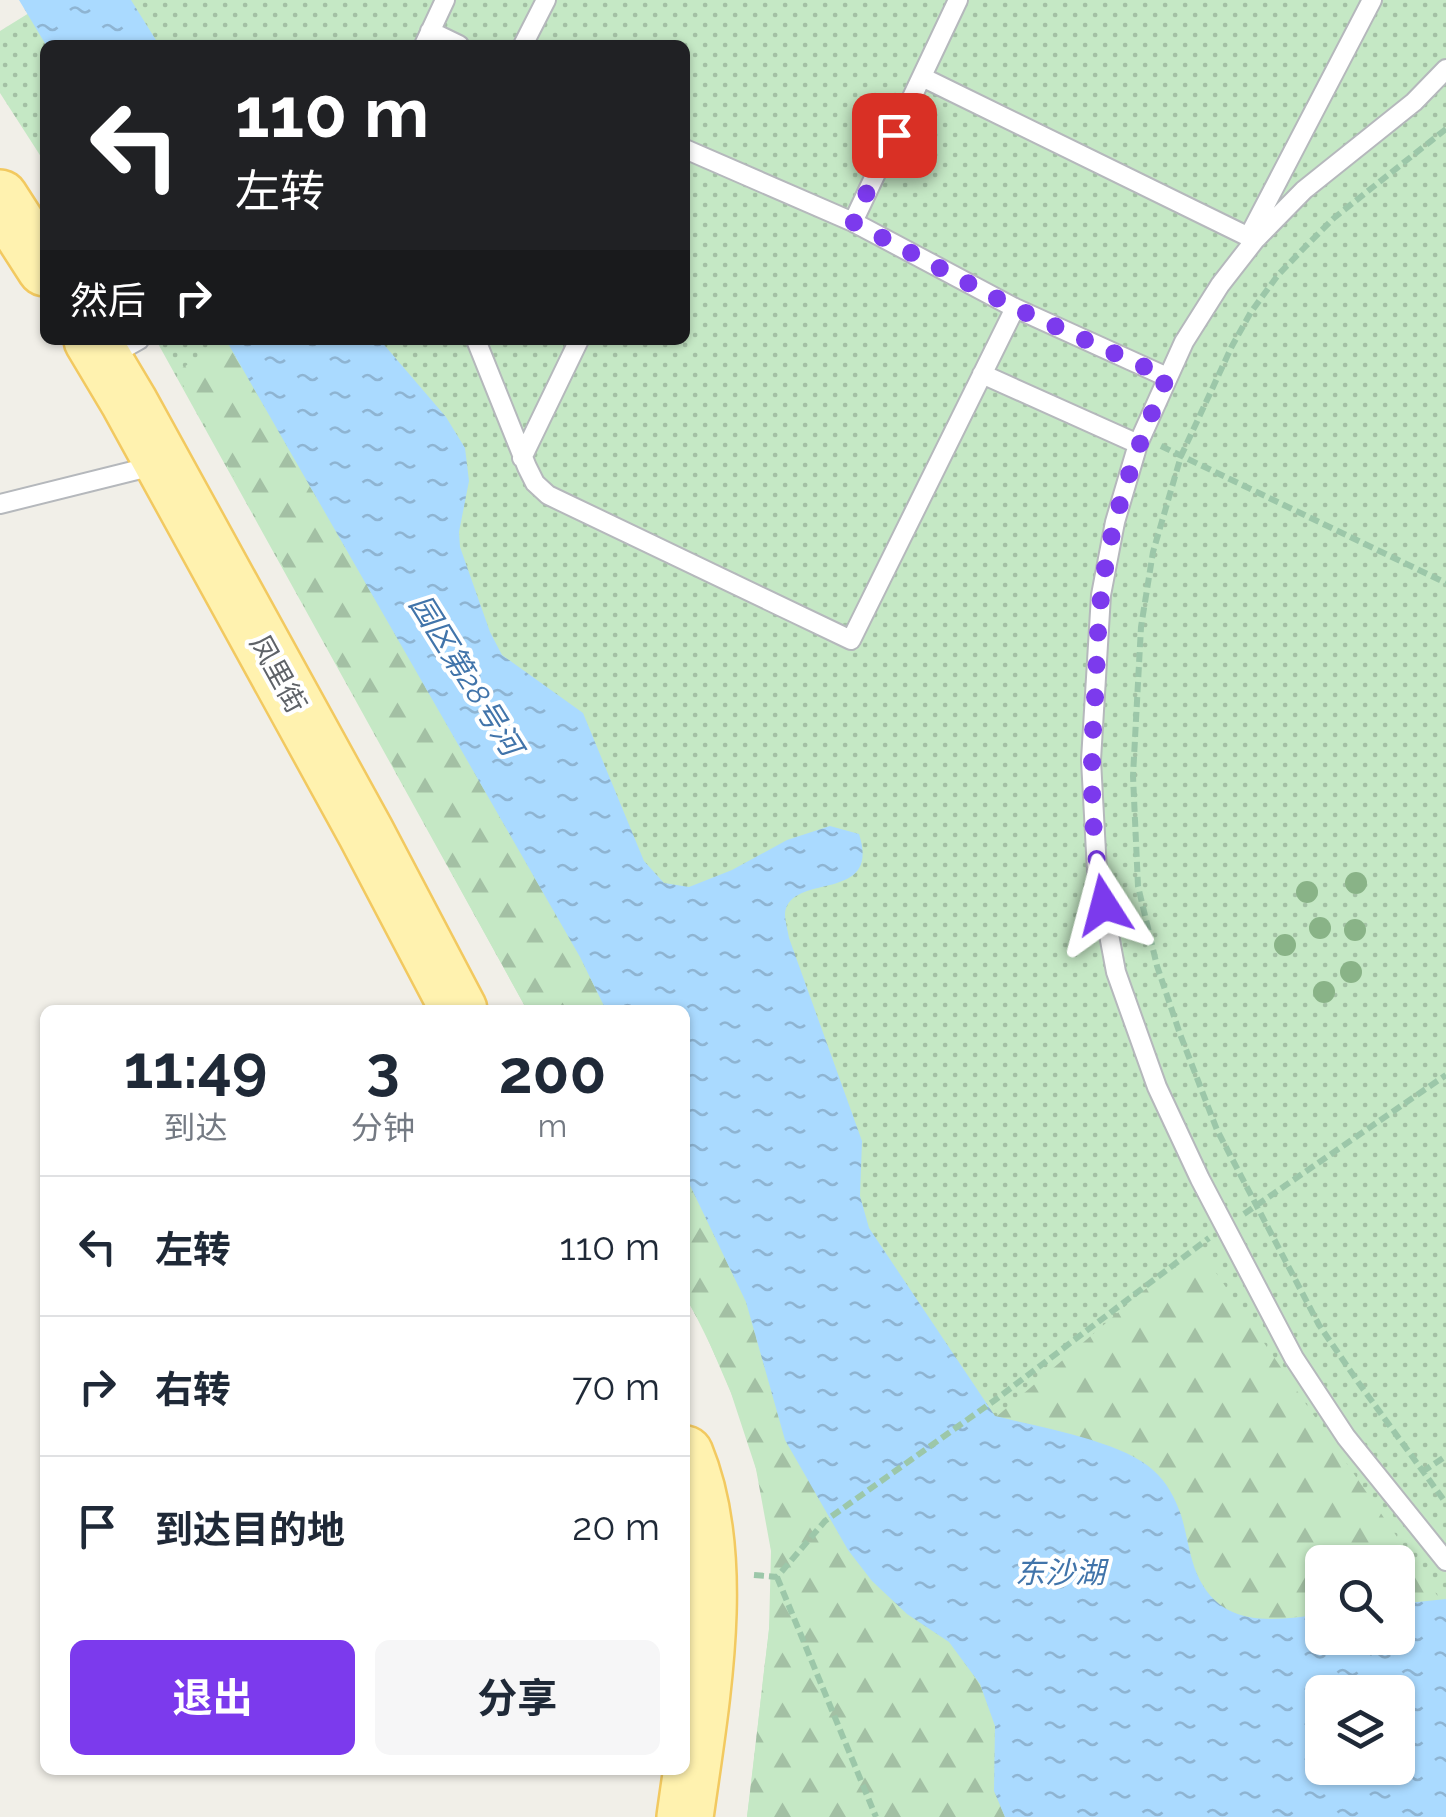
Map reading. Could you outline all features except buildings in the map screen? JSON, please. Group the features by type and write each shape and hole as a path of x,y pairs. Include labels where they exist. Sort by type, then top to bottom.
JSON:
{"main road":[{"path":"0,198 40,260"},
{"name":"凤里街","path":"112,346 162,464 456,1005"},
{"path":"690,1474 706,1537 708,1573 705,1668 690,1774"},
{"path":"684,1817 690,1775"}],"lane":[{"path":"427,38 445,0"},
{"path":"526,40 546,0"},
{"path":"853,222 958,0"},
{"path":"1372,0 1252,238 1184,342 1140,440 1115,522 1101,595 1091,760 1097,871 1116,972 1156,1087 1294,1358 1346,1437 1446,1562"},
{"path":"1252,238 1304,190 1414,102 1446,69"},
{"path":"922,77 1252,238"},
{"path":"690,151 853,222 1015,308 1167,377"},
{"path":"478,345 522,458 535,483 548,495 852,640 1015,308"},
{"path":"522,458 577,345"},
{"path":"982,374 1140,440"},
{"path":"0,504 162,464"}],"path":[{"path":"1446,128 1334,218 1278,275 1232,346 1181,456 1153,552 1141,627 1134,757 1138,886 1157,966 1225,1145 1319,1325 1446,1503"},
{"path":"1140,440 1446,583"},
{"path":"777,1577 826,1520 995,1400"},
{"path":"1422,1472 1446,1456"},
{"path":"754,1575 777,1577"},
{"path":"777,1577 876,1817"}],"green space":[{"path":"50,0 1446,0 1446,1817 747,1817 770,1614 771,1549 760,1483 741,1418 690,1306 690,1005 524,1005 159,345 690,345 690,40 40,40 40,155 0,93 0,31"},
{"path":"218,345 229,345 580,957 604,1005 524,1005 176,372"},
{"path":"690,1185 746,1302 785,1440 907,1614 949,1642 980,1684 995,1726 994,1791 1005,1817 747,1817 769,1630 771,1551 756,1469 731,1393 690,1305"},
{"path":"1197,1245 1403,1545 1305,1545 1305,1616 1264,1620 1242,1617 1221,1607 1205,1589 1195,1570 1176,1503 1131,1453 996,1417"},
{"path":"1415,1563 1441,1601 1415,1603"}],"water":[{"path":"19,0 131,0 156,40 43,40"},
{"path":"229,345 384,345 446,417 465,448 469,481 459,532 460,547 490,632 502,655 583,713 644,861 664,883 689,887 732,870 787,840 830,826 859,834 863,856 858,870 847,879 801,893 790,901 785,914 789,938 862,1141 860,1196 869,1228 995,1416 1101,1443 1139,1460 1158,1475 1179,1509 1197,1574 1207,1592 1220,1604 1250,1617 1305,1616 1305,1655 1415,1655 1415,1602 1446,1599 1446,1817 1005,1817 994,1791 995,1726 980,1684 949,1642 907,1614 872,1581 848,1550 785,1440 746,1302 690,1185 690,1005 604,1005 580,957"}],"route":[{"path":"894,135 853,222 1015,308 1167,377 1138,444 1115,522 1101,595 1091,760 1097,871 1104,905"}],"water label":[{"name":"园区第28号河","path":"466,675"},
{"name":"东沙湖","path":"1060,1572"}]}
